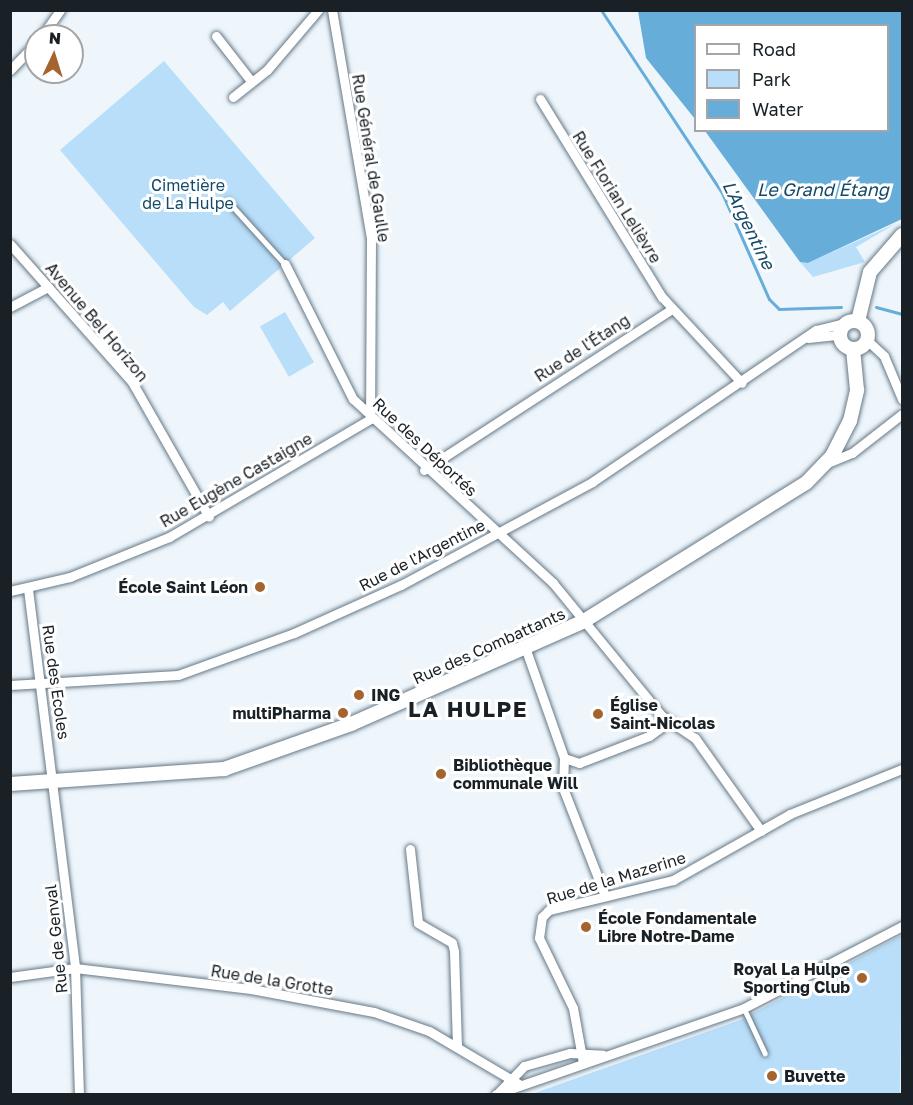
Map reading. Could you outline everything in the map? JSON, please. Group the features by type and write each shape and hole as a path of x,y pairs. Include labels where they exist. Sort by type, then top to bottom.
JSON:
{"main road":[{"path":"848,326 868,329 868,341 853,349 848,326 870,272 903,235"},
{"name":"Rue des Combattants","path":"10,784 225,769 351,724 526,650 584,621 806,483 824,464 850,421 857,390 853,349"}],"street":[{"path":"50,24 60,10"},
{"path":"233,97 318,10"},
{"name":"Rue Général de Gaulle","path":"332,10 370,237 370,420"},
{"path":"216,36 251,81"},
{"path":"10,70 24,55"},
{"name":"Rue Florian Lelièvre","path":"540,99 601,205 672,309"},
{"name":"Avenue Bel Horizon","path":"10,244 132,382 209,517"},
{"name":"Rue des Déportés","path":"285,264 352,399 370,420 424,470 553,583 668,723"},
{"path":"10,307 48,287"},
{"path":"672,309 742,383"},
{"name":"Rue de l'Étang","path":"424,470 672,309"},
{"name":"Rue de l'Argentine","path":"10,685 143,681 234,659 401,585 592,482 742,383 822,326 848,326"},
{"path":"868,341 884,356 903,399"},
{"path":"824,464 852,453 903,414"},
{"name":"Rue Eugène Castaigne","path":"10,591 28,589 121,557 209,517 370,420"},
{"name":"Rue des Ecoles","path":"28,589 53,780"},
{"path":"526,650 564,758 563,788 605,896"},
{"path":"564,758 579,763 650,736 668,723 695,738 761,831"},
{"name":"Rue de la Mazerine","path":"583,1058 573,1008 539,927 549,910 673,880 761,831 903,769"},
{"name":"Rue de Genval","path":"53,780 75,968 79,1095"},
{"path":"411,849 418,923 452,943 454,951 457,1047"},
{"path":"497,1093 511,1076 524,1066 603,1055 744,1008 903,926"},
{"name":"Rue de la Grotte","path":"10,977 75,968 251,989 374,1012 429,1031 511,1076 519,1083"},
{"path":"497,1093 583,1058"}],"lane":[{"path":"228,201 285,264"},
{"path":"744,1008 765,1053"}],"green space":[{"name":"Cimetière de La Hulpe","path":"164,61 315,238 230,311 223,302 207,315 194,307 60,150"},
{"path":"897,223 856,247 865,262 813,277 800,262 808,263"},
{"path":"285,312 314,362 289,377 260,326"},
{"name":"Royal La Hulpe Sporting Club","path":"902,935 900,1094 532,1094 740,1020"}],"water":[{"name":"Le Grand Étang","path":"638,11 902,11 902,219 808,263 800,262 706,132 889,132 889,24 694,24 694,118 646,58"}],"waterway":[{"name":"L'Argentine","path":"601,10 722,193 769,299 779,309 841,307"},
{"name":"L'Argentine","path":"876,307 902,314"}],"place":[{"name":"École Saint Léon","path":"260,587"},
{"name":"ING","path":"359,695"},
{"name":"multiPharma","path":"343,713"},
{"name":"Église Saint-Nicolas","path":"598,714"},
{"name":"Bibliothèque communale Will","path":"441,774"},
{"name":"École Fondamentale Libre Notre-Dame","path":"586,927"},
{"name":"Royal La Hulpe Sporting Club","path":"862,978"},
{"name":"Buvette","path":"772,1076"}],"district":[{"name":"LA HULPE","path":"468,709"}]}
